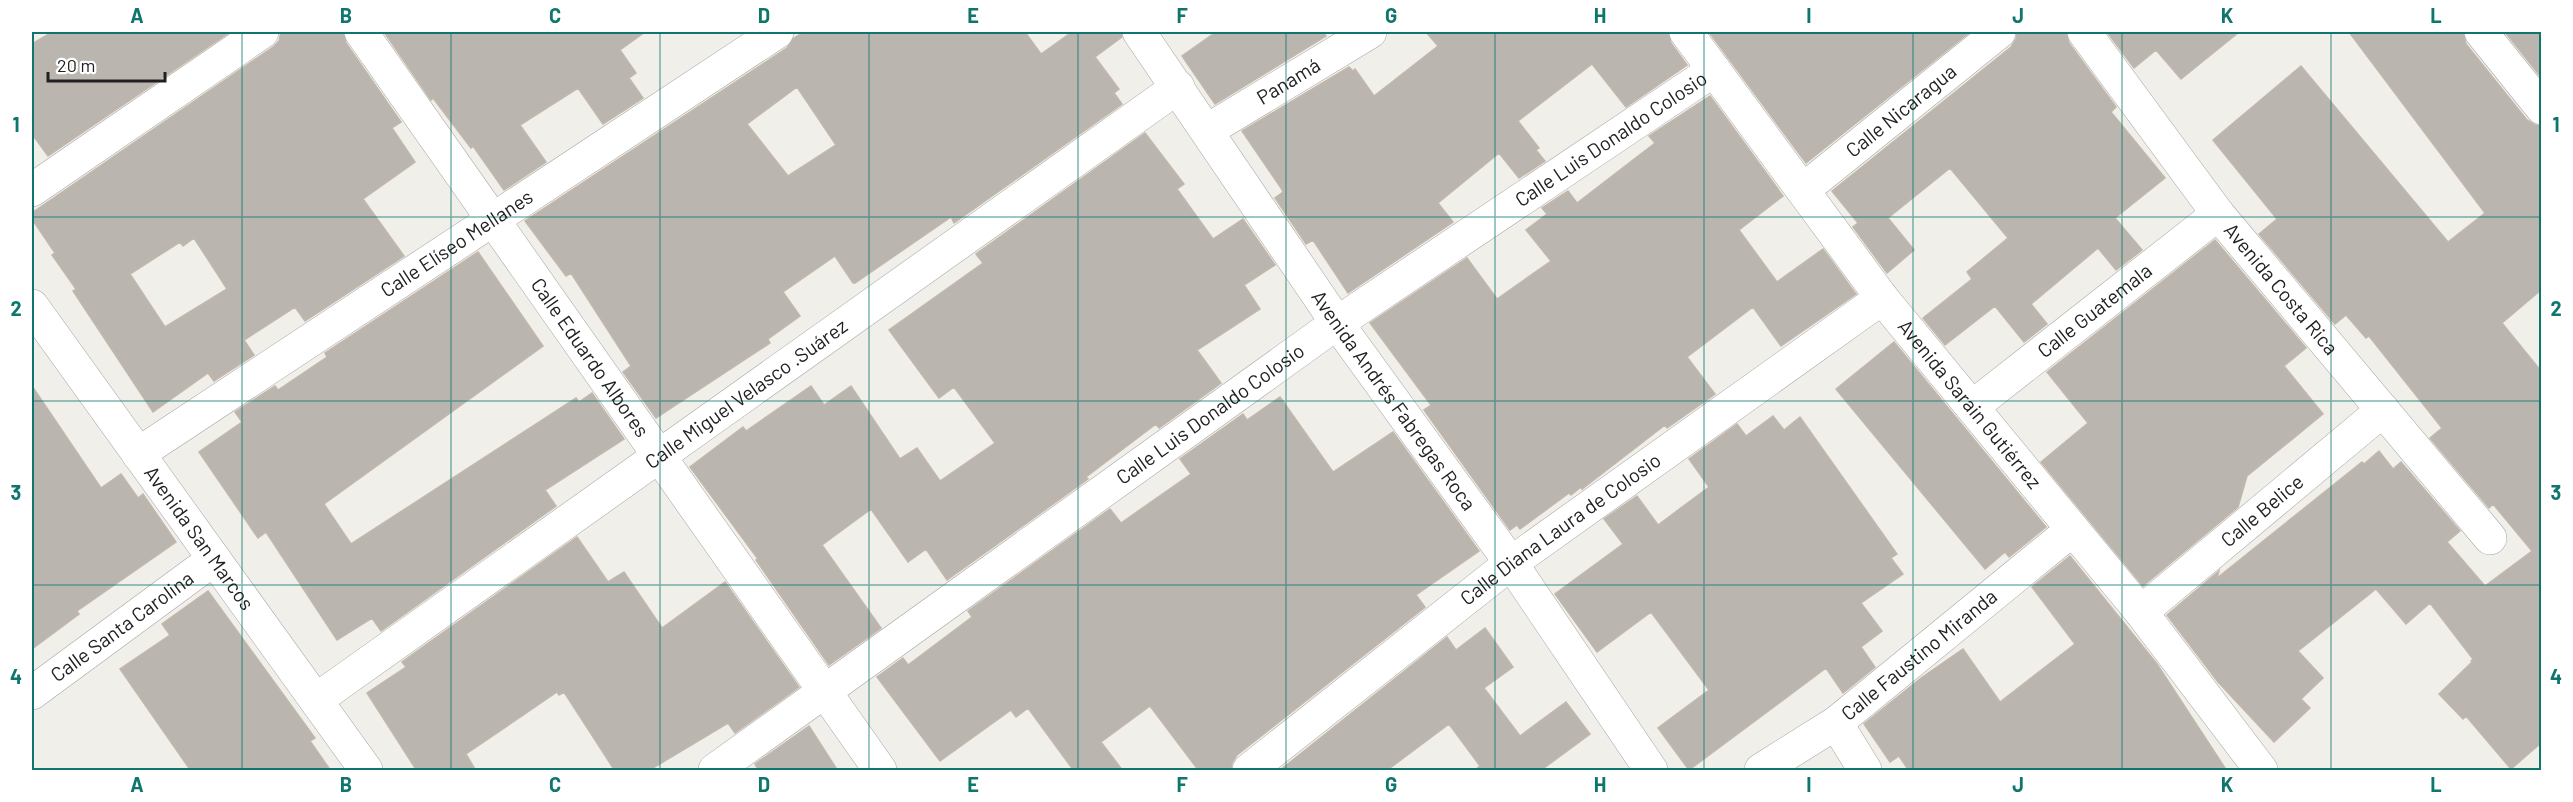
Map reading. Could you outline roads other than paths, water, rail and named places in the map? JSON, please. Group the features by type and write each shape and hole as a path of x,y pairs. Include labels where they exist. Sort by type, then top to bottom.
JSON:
{"street":[{"path":"32,190 262,32"},
{"name":"Calle Eduardo Albores","path":"361,32 880,771"},
{"name":"Calle Elíseo Mellanes","path":"138,454 777,32"},
{"name":"Avenida Andrés Fabregas Roca","path":"1139,32 1208,130 1337,323 1511,563 1651,771"},
{"name":"Panamá","path":"1208,130 1370,32"},
{"name":"Avenida Sarain Gutiérrez","path":"1686,32 1882,298 2141,612 2261,771"},
{"name":"Calle Nicaragua","path":"1803,190 2000,32"},
{"name":"Avenida Costa Rica","path":"2084,32 2218,214 2490,537"},
{"path":"2481,32 2541,108"},
{"name":"Calle Luis Donaldo Colosio","path":"715,771 1337,323 1714,70"},
{"name":"Calle Miguel Velasco .Suárez","path":"316,700 1178,87"},
{"name":"Calle Guatemala","path":"1972,407 2218,214"},
{"name":"Calle Diana Laura de Colosio","path":"1249,771 1511,563 1882,298"},
{"name":"Avenida San Marcos","path":"32,306 366,771"},
{"name":"Calle Belice","path":"2141,612 2383,410"},
{"name":"Calle Faustino Miranda","path":"1761,771 1836,723 2072,530"},
{"name":"Calle Santa Carolina","path":"32,693 214,559"},
{"path":"1836,723 1865,771"}]}
